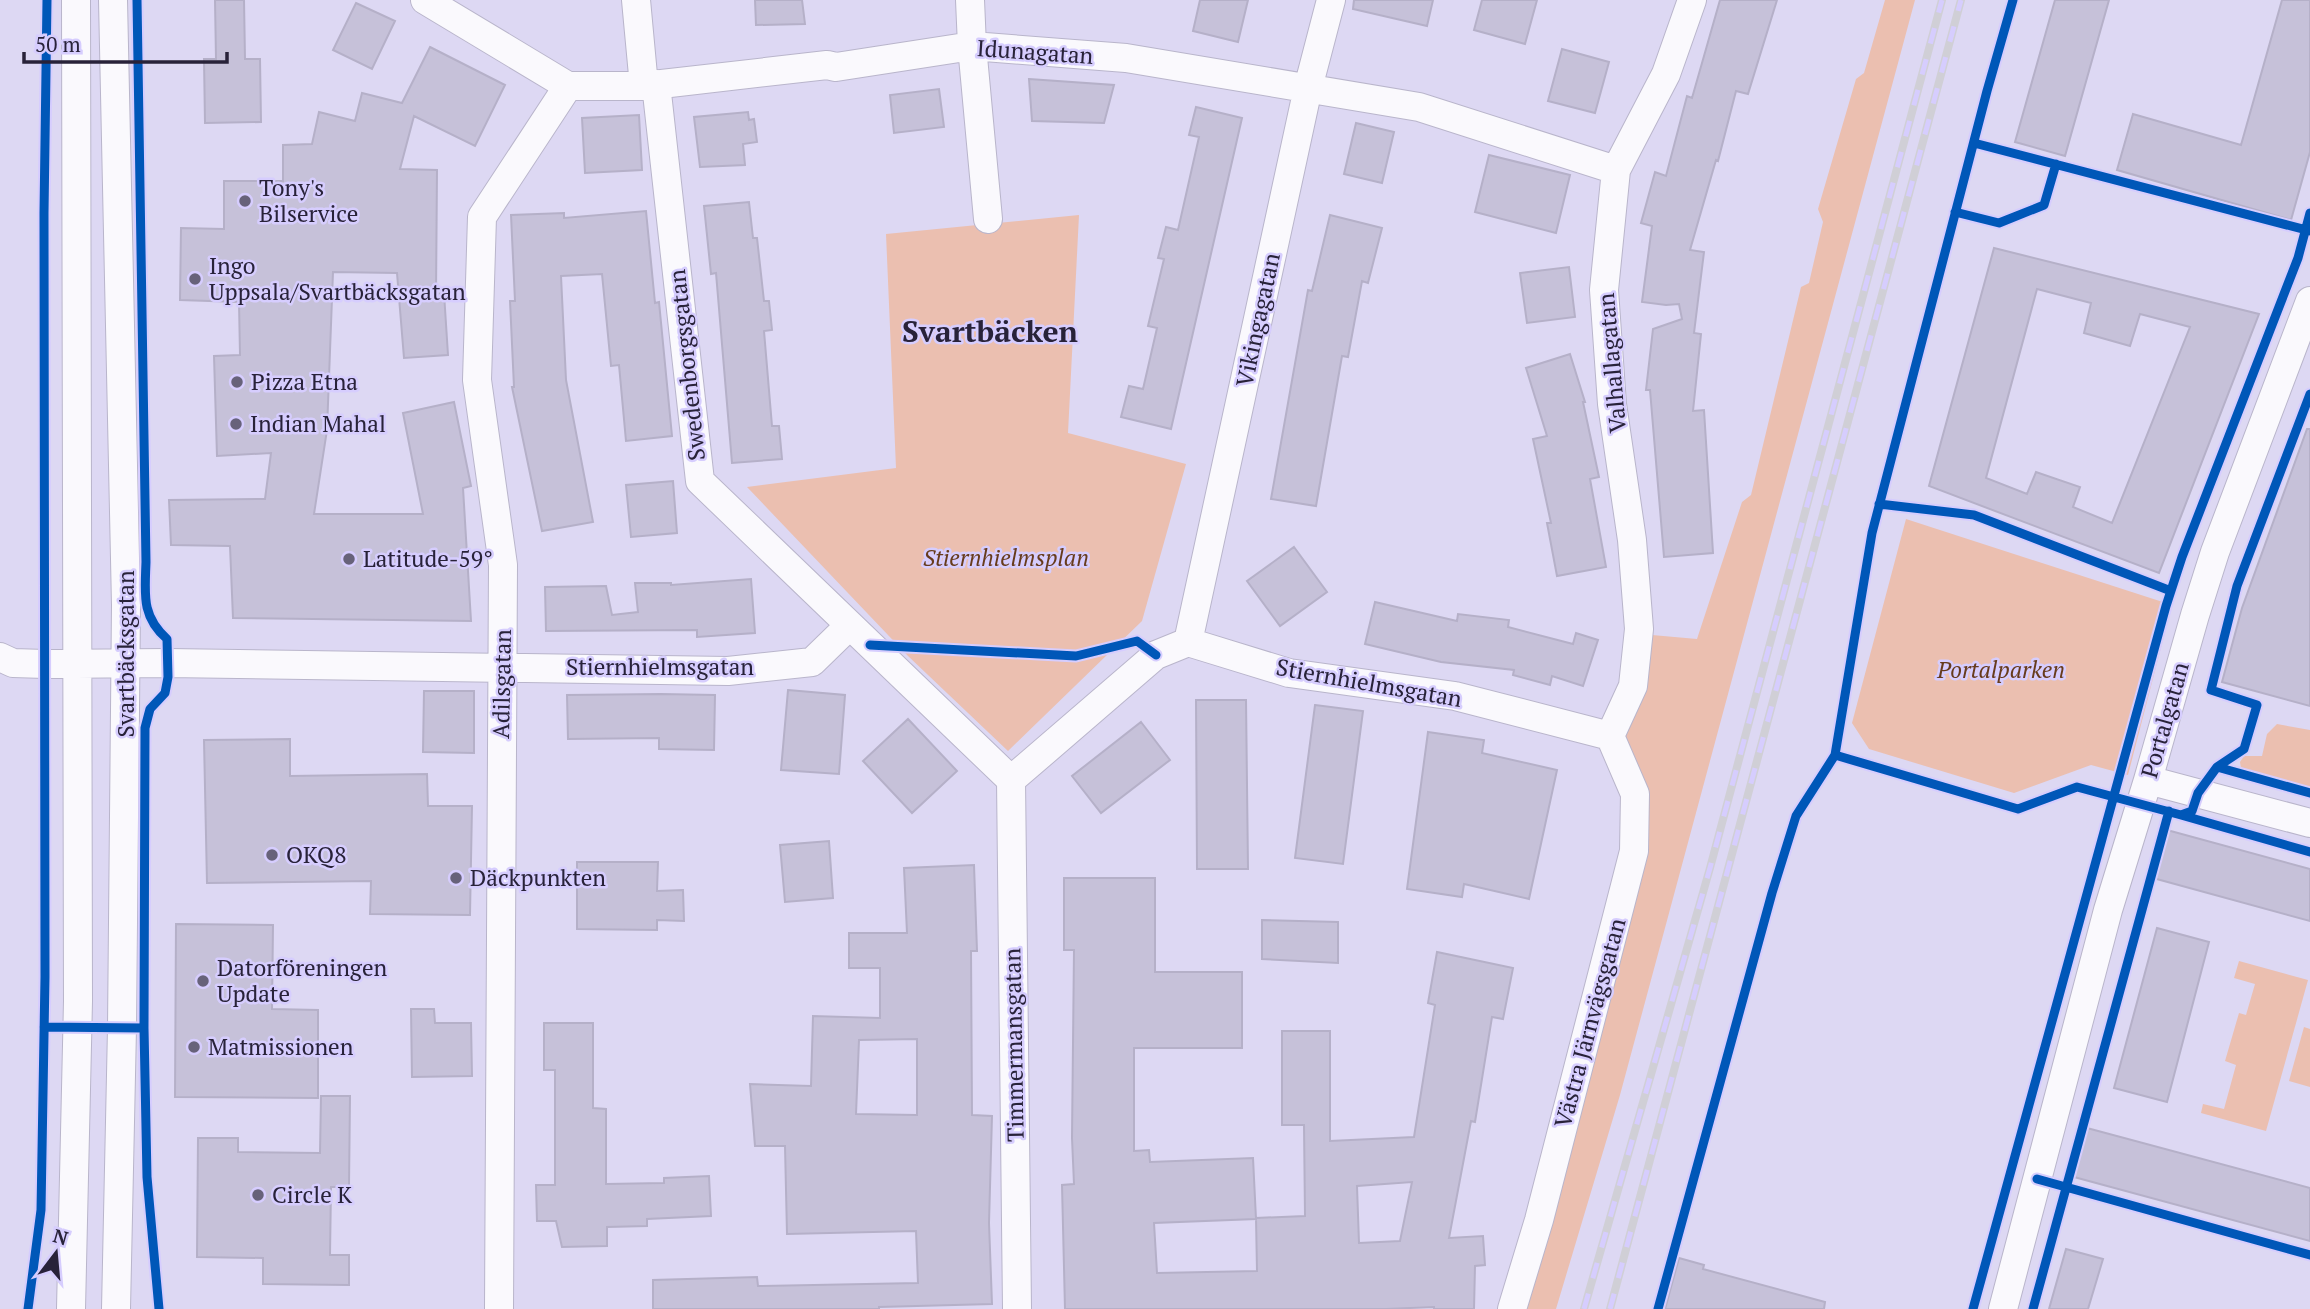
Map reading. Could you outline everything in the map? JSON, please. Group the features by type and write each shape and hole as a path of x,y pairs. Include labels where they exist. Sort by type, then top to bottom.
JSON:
{"street":[{"path":"71,1309 78,1001 76,0"},
{"name":"Svartbäcksgatan","path":"113,0 126,605 116,1309"},
{"path":"425,0 568,86"},
{"name":"Swedenborgsgatan","path":"636,0 650,85 700,481 849,626"},
{"path":"970,0 988,219"},
{"name":"Vikingagatan","path":"1188,642 1308,88 1331,0"},
{"name":"Valhallagatan","path":"1611,736 1633,686 1639,629 1632,540 1612,404 1604,290 1616,170 1666,74 1692,0"},
{"name":"Idunagatan","path":"568,86 650,85 827,65 836,67 972,46 1126,58 1419,107 1616,170"},
{"name":"Adilsgatan","path":"499,1309 503,565 477,380 482,216 568,86"},
{"name":"Portalgatan","path":"2003,1309 2108,910 2215,552 2310,301"},
{"path":"849,626 1011,780 1156,655 1188,642"},
{"name":"Stiernhielmsgatan","path":"76,663 501,666 729,671 812,662 849,626"},
{"name":"Stiernhielmsgatan","path":"1188,642 1289,673 1455,696 1611,736"},
{"path":"0,657 13,663 76,663"},
{"name":"Västra Järnvägsgatan","path":"1512,1309 1539,1220 1634,851 1635,794 1611,736"},
{"name":"Timmermansgatan","path":"1011,780 1017,1309"},
{"path":"2148,780 2310,823"}],"green space":[{"path":"1885,0 1915,0 1620,1095 1556,1309 1516,1309 1640,835 1623,746 1652,635 1697,639 1742,502 1751,495 1801,287 1809,283 1823,222 1818,209 1856,79 1864,73"},
{"name":"Stiernhielmsplan","path":"1079,215 1068,433 1186,464 1142,621 1008,751 908,656 747,487 896,468 886,234"},
{"name":"Portalparken","path":"1906,519 2172,605 2128,775 2091,765 2014,793 1869,749 1852,723"},
{"path":"2277,724 2310,730 2310,787 2241,768 2240,762 2244,756 2262,756 2267,734"},
{"path":"2239,961 2308,980 2266,1131 2201,1113 2203,1104 2224,1109 2236,1065 2225,1061 2239,1013 2246,1015 2255,984 2234,978"},
{"path":"2304,1027 2310,1029 2310,1087 2289,1081"}],"building":[{"path":"215,0 244,0 245,59 260,59 261,122 205,123 204,59 216,59"},
{"path":"755,0 802,0 805,24 756,25"},
{"path":"1200,0 1248,0 1238,42 1193,31"},
{"path":"1354,0 1433,0 1427,26 1353,9"},
{"path":"1482,0 1537,0 1525,44 1474,30"},
{"path":"1720,0 1777,0 1748,94 1736,91 1718,161 1716,160 1690,250 1704,252 1694,333 1701,334 1693,411 1704,410 1713,553 1664,557 1650,390 1646,390 1653,329 1682,319 1679,304 1642,302 1652,226 1641,223 1655,172 1666,176 1687,96 1692,98"},
{"path":"2055,0 2109,0 2065,156 2015,142"},
{"path":"2282,0 2310,0 2310,152 2291,220 2117,170 2133,114 2241,145"},
{"path":"356,3 395,21 372,69 333,50"},
{"path":"430,47 505,85 475,146 414,116 400,169 437,170 436,294 444,293 448,355 404,358 397,273 333,272 327,430 314,514 423,514 403,413 454,402 471,486 463,488 471,621 233,618 230,546 171,545 169,500 265,499 271,453 217,456 214,356 240,355 239,302 180,300 181,228 224,229 224,181 283,181 283,145 312,144 319,112 355,121 362,93 402,103"},
{"path":"1562,49 1609,62 1595,113 1548,101"},
{"path":"1029,79 1114,85 1104,123 1032,121"},
{"path":"939,89 944,127 894,133 890,95"},
{"path":"1196,107 1242,118 1171,429 1121,417 1129,386 1143,389 1157,328 1148,326 1164,259 1158,258 1166,227 1178,230 1199,137 1189,135"},
{"path":"748,112 749,120 754,119 757,142 743,144 745,165 700,167 694,117"},
{"path":"639,115 642,170 585,173 582,118"},
{"path":"1356,123 1394,132 1382,183 1344,174"},
{"path":"1489,155 1570,175 1556,233 1475,212"},
{"path":"749,202 753,238 757,238 764,301 769,301 772,330 764,331 772,426 779,426 782,459 732,463 716,273 711,274 704,206"},
{"path":"646,211 655,303 659,302 672,436 626,441 619,365 611,366 602,274 561,276 566,380 593,522 542,531 512,387 510,301 515,301 511,215 564,213 564,218"},
{"path":"1330,215 1382,228 1368,283 1362,281 1348,357 1342,356 1316,506 1271,499 1308,290 1312,291"},
{"path":"1994,248 2259,314 2159,573 1929,486","holes":["2037,289 2091,303 2084,333 2130,346 2140,314 2190,327 2112,523 2073,507 2080,487 2036,472 2027,494 1986,478"]},
{"path":"1569,267 1575,317 1527,323 1520,273"},
{"path":"1570,354 1585,402 1599,477 1590,479 1606,567 1557,576 1547,523 1551,523 1533,439 1547,436 1526,368"},
{"path":"2307,429 2310,429 2310,706 2222,682 2242,608"},
{"path":"673,481 677,533 631,537 626,485"},
{"path":"1294,547 1327,592 1280,626 1247,581"},
{"path":"751,579 755,633 697,637 697,630 546,631 545,587 606,586 612,615 638,612 635,583 671,585"},
{"path":"1375,602 1457,621 1458,614 1509,620 1508,627 1573,644 1576,633 1598,640 1583,686 1552,676 1550,685 1513,675 1514,670 1441,662 1365,644"},
{"path":"788,690 845,695 839,774 781,770"},
{"path":"424,691 474,691 474,753 423,752"},
{"path":"567,695 715,695 714,750 659,749 659,738 568,739"},
{"path":"1196,700 1246,700 1248,869 1197,869"},
{"path":"1315,705 1363,711 1343,864 1295,858"},
{"path":"908,719 957,771 912,813 863,761"},
{"path":"1141,722 1170,760 1101,813 1072,776"},
{"path":"1428,732 1484,740 1482,753 1557,770 1529,899 1464,884 1462,897 1407,889"},
{"path":"290,739 290,776 427,774 428,806 472,806 470,915 370,914 371,881 207,883 204,740"},
{"path":"2167,830 2310,869 2310,921 2153,878"},
{"path":"829,841 833,898 785,902 780,845"},
{"path":"577,862 658,862 657,891 683,890 684,921 657,920 657,930 577,929"},
{"path":"974,865 977,951 971,951 972,1115 992,1116 989,1223 992,1304 879,1309 653,1309 653,1280 757,1277 758,1286 918,1283 916,1231 787,1234 785,1146 755,1146 750,1084 811,1086 813,1016 880,1018 880,968 849,968 849,933 907,933 904,868","holes":["917,1039 917,1115 856,1114 859,1040"]},
{"path":"1064,878 1155,878 1155,972 1242,972 1242,1048 1134,1048 1134,1151 1149,1150 1150,1162 1253,1158 1256,1219 1154,1223 1157,1273 1257,1271 1256,1218 1305,1216 1304,1125 1282,1125 1282,1031 1330,1031 1330,1141 1414,1137 1435,1005 1428,1003 1437,952 1513,968 1503,1019 1492,1017 1475,1122 1471,1121 1449,1238 1483,1236 1485,1265 1475,1266 1474,1309 1065,1309 1062,1185 1074,1184 1074,950 1064,950","holes":["1412,1182 1400,1241 1359,1243 1357,1186"]},
{"path":"1262,920 1338,922 1338,963 1262,959"},
{"path":"176,924 273,925 272,1009 318,1010 318,1098 175,1097"},
{"path":"2157,928 2209,942 2167,1102 2114,1088"},
{"path":"411,1009 434,1009 435,1023 471,1023 472,1076 412,1077"},
{"path":"544,1023 593,1023 593,1108 606,1109 606,1184 664,1183 664,1178 709,1176 711,1216 647,1219 647,1226 607,1227 607,1246 562,1247 556,1221 537,1221 536,1185 555,1185 555,1070 544,1070"},
{"name":"Circle K","path":"321,1096 350,1096 349,1187 331,1187 330,1255 349,1255 349,1285 263,1284 263,1258 197,1257 198,1138 238,1138 238,1152 320,1153"},
{"path":"2087,1128 2310,1188 2310,1241 2074,1177"},
{"path":"2066,1249 2103,1259 2088,1309 2049,1309"},
{"path":"1679,1258 1704,1265 1703,1269 1825,1302 1824,1309 1665,1309"}],"railway":[{"path":"1584,1309 1710,868 1942,0"},
{"path":"1610,1309 1961,0"}],"cycle path":[{"path":"28,1309 41,1210 45,977 44,213 47,0"},
{"path":"137,0 145,594 153,622 167,639 168,677 165,693 150,709 145,728 144,1028 147,1177 159,1309"},
{"path":"1658,1309 1772,893 1796,816 1835,755 1872,533 2013,0"},
{"path":"1974,143 2310,231"},
{"path":"1955,212 1999,223 2044,205 2056,164"},
{"path":"1973,1309 2166,606 2182,557 2298,258 2310,213"},
{"path":"2217,767 2244,749 2257,705 2211,690 2237,586 2310,394"},
{"path":"1879,504 1974,515 2171,591"},
{"path":"870,645 1076,656 1137,641 1156,655"},
{"path":"1835,755 2018,809 2077,787 2181,815 2192,811 2198,793 2217,767 2310,793"},
{"path":"2033,1309 2169,811"},
{"path":"2181,815 2310,852"},
{"path":"44,1027 144,1028"},
{"path":"2037,1179 2310,1255"}],"place":[{"name":"Tony's Bilservice","path":"245,201"},
{"name":"Ingo Uppsala/Svartbäcksgatan","path":"195,279"},
{"name":"Pizza Etna","path":"237,382"},
{"name":"Indian Mahal","path":"236,424"},
{"name":"Latitude-59°","path":"349,559"},
{"name":"OKQ8","path":"272,855"},
{"name":"Däckpunkten","path":"456,878"},
{"name":"Datorföreningen Update","path":"203,981"},
{"name":"Matmissionen","path":"194,1047"},
{"name":"Circle K","path":"258,1195"}],"district":[{"name":"Svartbäcken","path":"990,332"}]}
